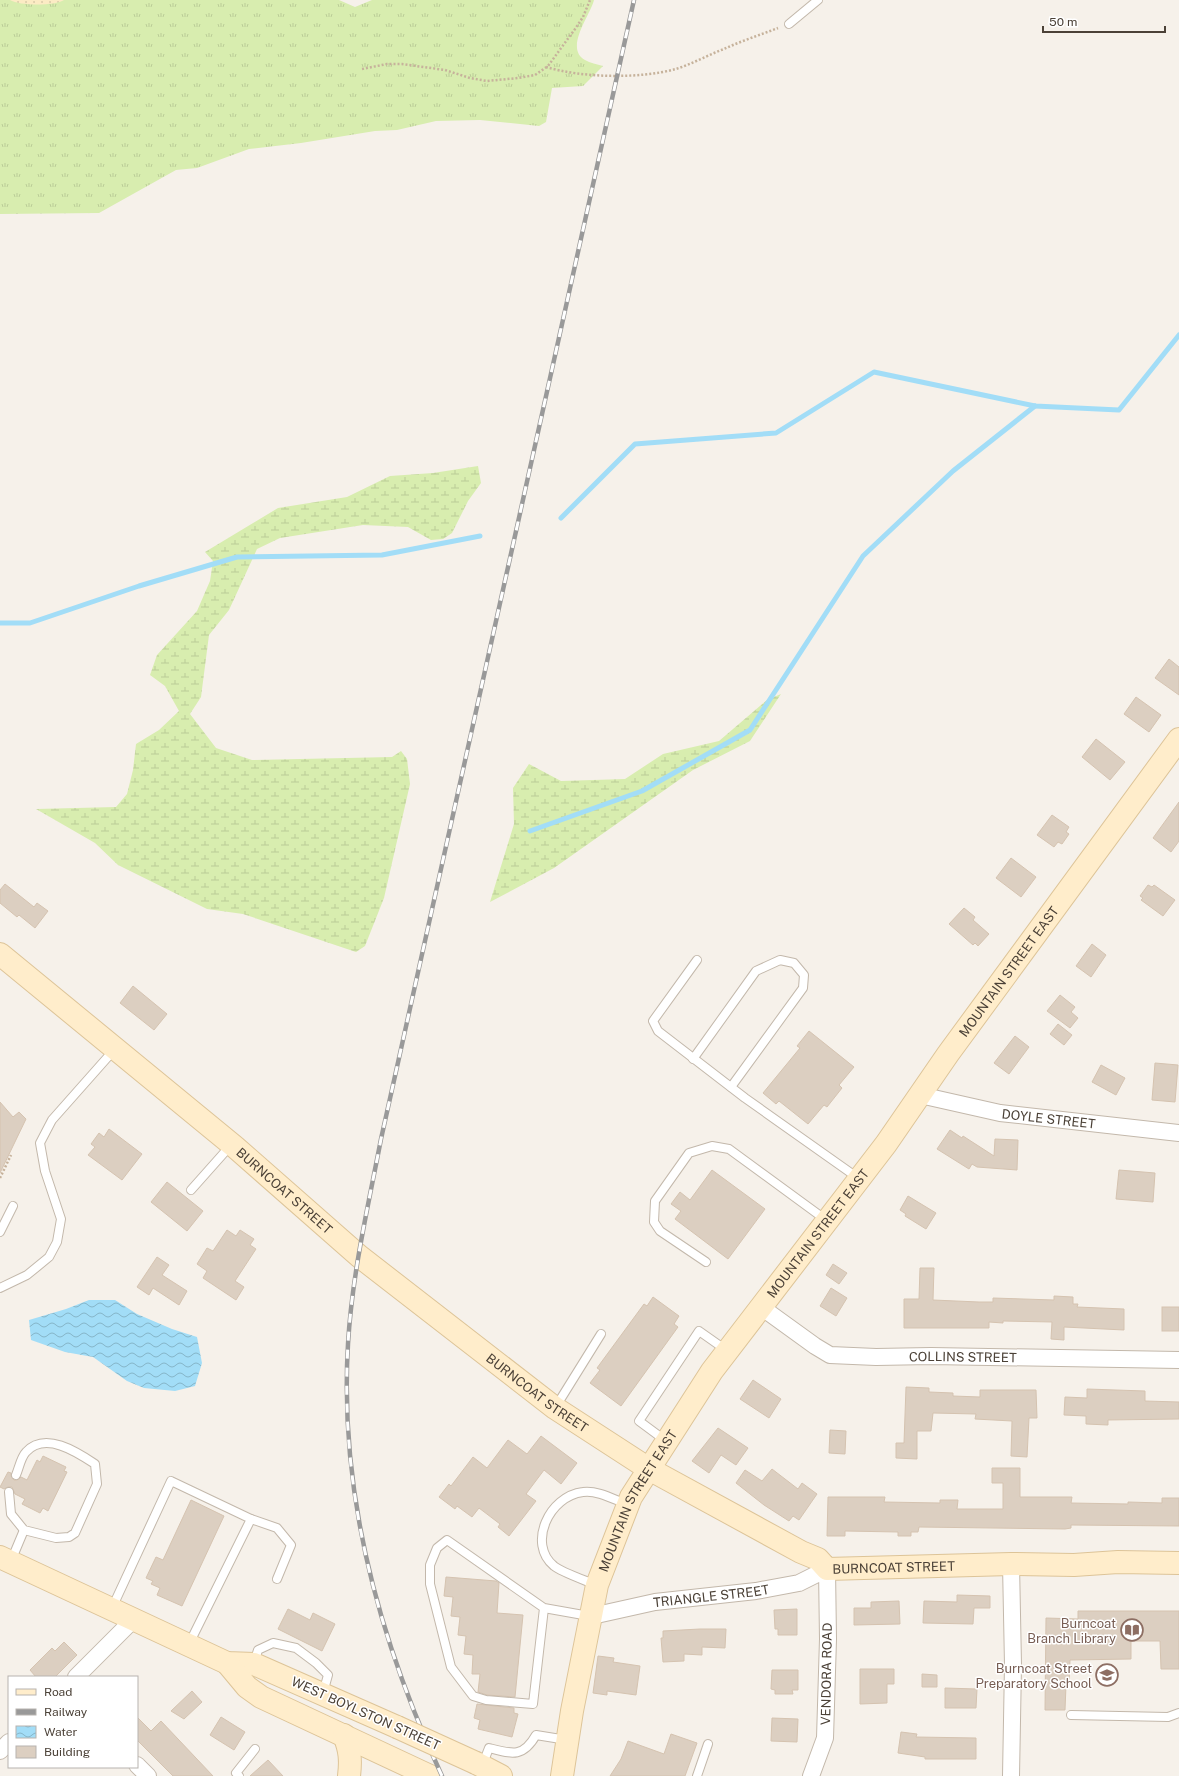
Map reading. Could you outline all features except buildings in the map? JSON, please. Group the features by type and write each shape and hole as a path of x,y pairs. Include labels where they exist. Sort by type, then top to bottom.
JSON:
{"main road":[{"name":"MOUNTAIN STREET EAST","path":"562,1776 572,1711 597,1585 627,1505 712,1371 826,1220 886,1144 920,1094 1179,739"},
{"name":"BURNCOAT STREET","path":"0,954 231,1144 358,1256 555,1408 649,1469 801,1552 818,1559 827,1569 1011,1564 1074,1565 1118,1562 1179,1563"},
{"name":"WEST BOYLSTON STREET","path":"5,1559 227,1664 247,1687 261,1697 424,1773"},
{"name":"WEST BOYLSTON STREET","path":"227,1664 254,1664 397,1727 501,1776"},
{"path":"344,1735 350,1748 351,1760 349,1776"}],"street":[{"name":"DOYLE STREET","path":"920,1094 1000,1113 1179,1133"},
{"name":"COLLINS STREET","path":"761,1306 814,1346 830,1355 876,1357 931,1356 1179,1360"},
{"path":"1011,1564 1014,1665 1012,1776"},
{"name":"TRIANGLE STREET","path":"592,1616 655,1602 756,1591 799,1583 827,1569"},
{"name":"VENDORA ROAD","path":"811,1776 825,1738 828,1639 827,1569"},
{"path":"77,1676 133,1620"},
{"path":"0,1751 8,1743"},
{"path":"138,1766 148,1776"}],"lane":[{"path":"789,24 818,0"},
{"path":"697,960 653,1021 658,1031 730,1087 859,1178"},
{"path":"693,1059 756,971 780,960 794,962 804,976 803,988 730,1087"},
{"path":"0,1288 27,1275 49,1257 57,1242 61,1219 45,1171 40,1143 52,1120 115,1048"},
{"path":"191,1190 231,1144"},
{"path":"706,1262 660,1231 654,1222 655,1201 689,1153 712,1146 729,1149 826,1220"},
{"path":"0,1232 13,1206"},
{"path":"667,1441 639,1421 698,1332 727,1351"},
{"path":"555,1408 601,1334"},
{"path":"10,1492 11,1514 24,1530 56,1538 69,1537 75,1534 97,1484 94,1464 74,1451 52,1444 38,1444 26,1452 16,1475"},
{"path":"112,1609 171,1481 251,1519 277,1528 291,1545 277,1579"},
{"path":"597,1585 554,1566 546,1554 543,1545 542,1534 545,1524 549,1514 564,1498 583,1492 594,1492 627,1505"},
{"path":"188,1645 251,1519"},
{"path":"5,1559 24,1530"},
{"path":"544,1608 533,1704 486,1700 473,1696 451,1667 430,1584 430,1564 437,1548 447,1540 544,1608 592,1616"},
{"path":"254,1664 258,1650 273,1643 296,1648 316,1663 328,1675 323,1694"},
{"path":"1071,1715 1168,1717 1179,1713"},
{"path":"478,1765 489,1748 516,1753 524,1750 530,1745 536,1735 568,1740"},
{"path":"697,1776 708,1744"},
{"path":"239,1776 236,1773 255,1749"}],"path":[{"path":"362,69 387,64 402,64 445,70 470,78 487,81 534,75 546,67 575,29 583,17 590,0"},
{"path":"546,67 565,73 594,75 660,72 677,68 789,24"},
{"path":"0,1178 11,1155"}],"green space":[{"path":"0,0 339,0 355,7 372,0 594,0 580,32 577,48 579,55 585,60 603,66 583,86 552,88 546,122 539,126 480,120 436,121 397,130 375,131 301,143 249,149 197,168 176,170 99,213 0,214"},
{"path":"478,466 481,483 468,501 452,533 443,539 431,540 408,527 363,525 280,538 257,549 229,610 209,635 201,697 190,714 216,748 252,760 392,757 401,751 407,759 410,784 384,898 365,946 356,952 243,914 207,909 118,865 95,843 36,809 116,807 127,794 133,770 136,744 159,730 179,711 165,686 150,675 157,655 197,611 210,581 213,561 205,552 278,508 347,497 390,476 433,473"},
{"path":"781,694 750,741 693,770 554,868 490,902 514,824 513,788 529,764 561,781 625,779 663,754 719,741 767,700"}],"sand":[{"path":"10,0 64,0 60,2 37,4 21,3"}],"water":[{"path":"89,1300 115,1300 137,1314 172,1329 197,1337 202,1363 195,1386 175,1391 144,1388 127,1381 93,1357 65,1352 31,1340 29,1320 66,1309"}],"waterway":[{"path":"561,518 635,444 776,433 874,372 1035,406 1119,410 1179,335"},
{"path":"530,831 642,791 750,730 863,556 953,471 1035,406"},
{"path":"0,623 30,623 139,586 237,557 382,555 480,536"}],"railway":[{"path":"442,1776 399,1672 382,1619 368,1565 357,1511 350,1456 347,1400 350,1318 361,1241 381,1139 634,0"}],"place":[{"name":"Burncoat Branch Library","path":"1132,1630"},
{"name":"Burncoat Street Preparatory School","path":"1107,1675"}]}
